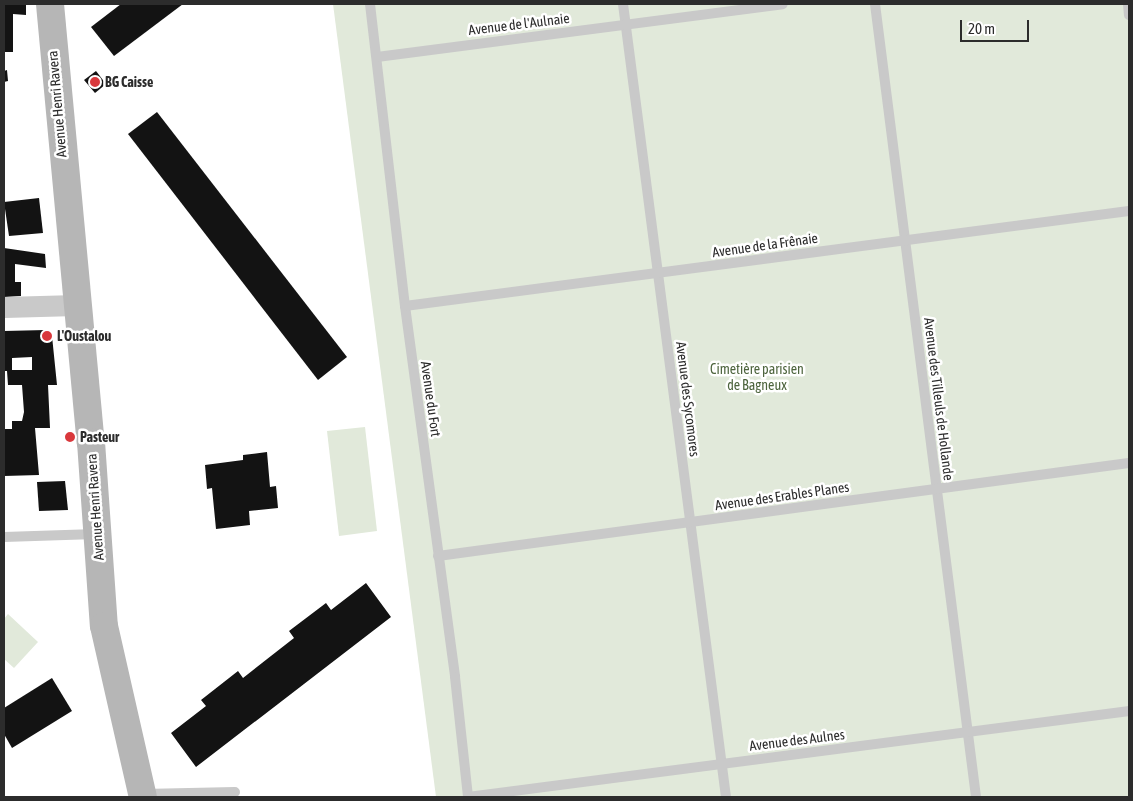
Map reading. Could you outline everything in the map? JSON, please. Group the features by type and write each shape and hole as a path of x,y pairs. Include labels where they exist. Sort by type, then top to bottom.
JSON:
{"street":[{"name":"Avenue Henri Ravera","path":"53,6 76,305 104,626 142,796"},
{"path":"4,307 76,305"}],"lane":[{"name":"Avenue du Fort","path":"370,4 404,306 455,677 468,797"},
{"name":"Avenue des Sycomores","path":"623,4 726,797"},
{"name":"Avenue de l'Aulnaie","path":"377,57 783,4"},
{"name":"Avenue des Tilleuls de Hollande","path":"875,4 976,797"},
{"path":"1128,4 1129,15"},
{"name":"Avenue de la Frênaie","path":"404,306 1129,211"},
{"name":"Avenue des Erables Planes","path":"438,556 1129,463"},
{"path":"4,537 97,534"},
{"name":"Avenue des Aulnes","path":"468,797 1129,711"},
{"path":"142,796 235,792"}],"green space":[{"name":"Cimetière parisien de Bagneux","path":"333,4 1129,4 1129,797 436,797"},
{"path":"365,427 377,531 339,536 327,431"},
{"path":"8,614 38,642 14,668 4,659 4,619"}],"building":[{"path":"4,4 26,4 26,15 13,14 13,52 4,52"},
{"path":"121,4 183,4 114,56 91,27"},
{"path":"7,70 8,81 4,82 4,71"},
{"name":"BG Caisse","path":"96,71 106,84 95,93 84,80"},
{"path":"157,112 347,357 318,380 128,134"},
{"path":"39,198 43,233 9,236 4,202"},
{"path":"4,248 45,254 46,268 15,264 15,282 21,282 21,296 4,297"},
{"path":"46,330 52,336 57,385 48,385 50,428 35,428 39,475 4,476 4,429 12,429 12,421 22,421 24,412 22,385 8,385 7,371 4,371 4,331","holes":["32,357 32,370 12,370 12,358"]},
{"path":"267,452 270,487 276,486 278,508 249,511 250,525 216,529 212,488 207,489 205,465 243,460 243,455"},
{"path":"65,481 68,510 39,511 37,482"},
{"path":"366,583 391,617 196,767 171,733 206,706 201,700 238,671 243,678 294,638 289,631 326,603 331,610"},
{"path":"52,678 72,711 12,748 4,734 4,708"}],"place":[{"name":"BG Caisse","path":"95,82"},
{"name":"L'Oustalou","path":"47,336"},
{"name":"Pasteur","path":"70,437"}]}
